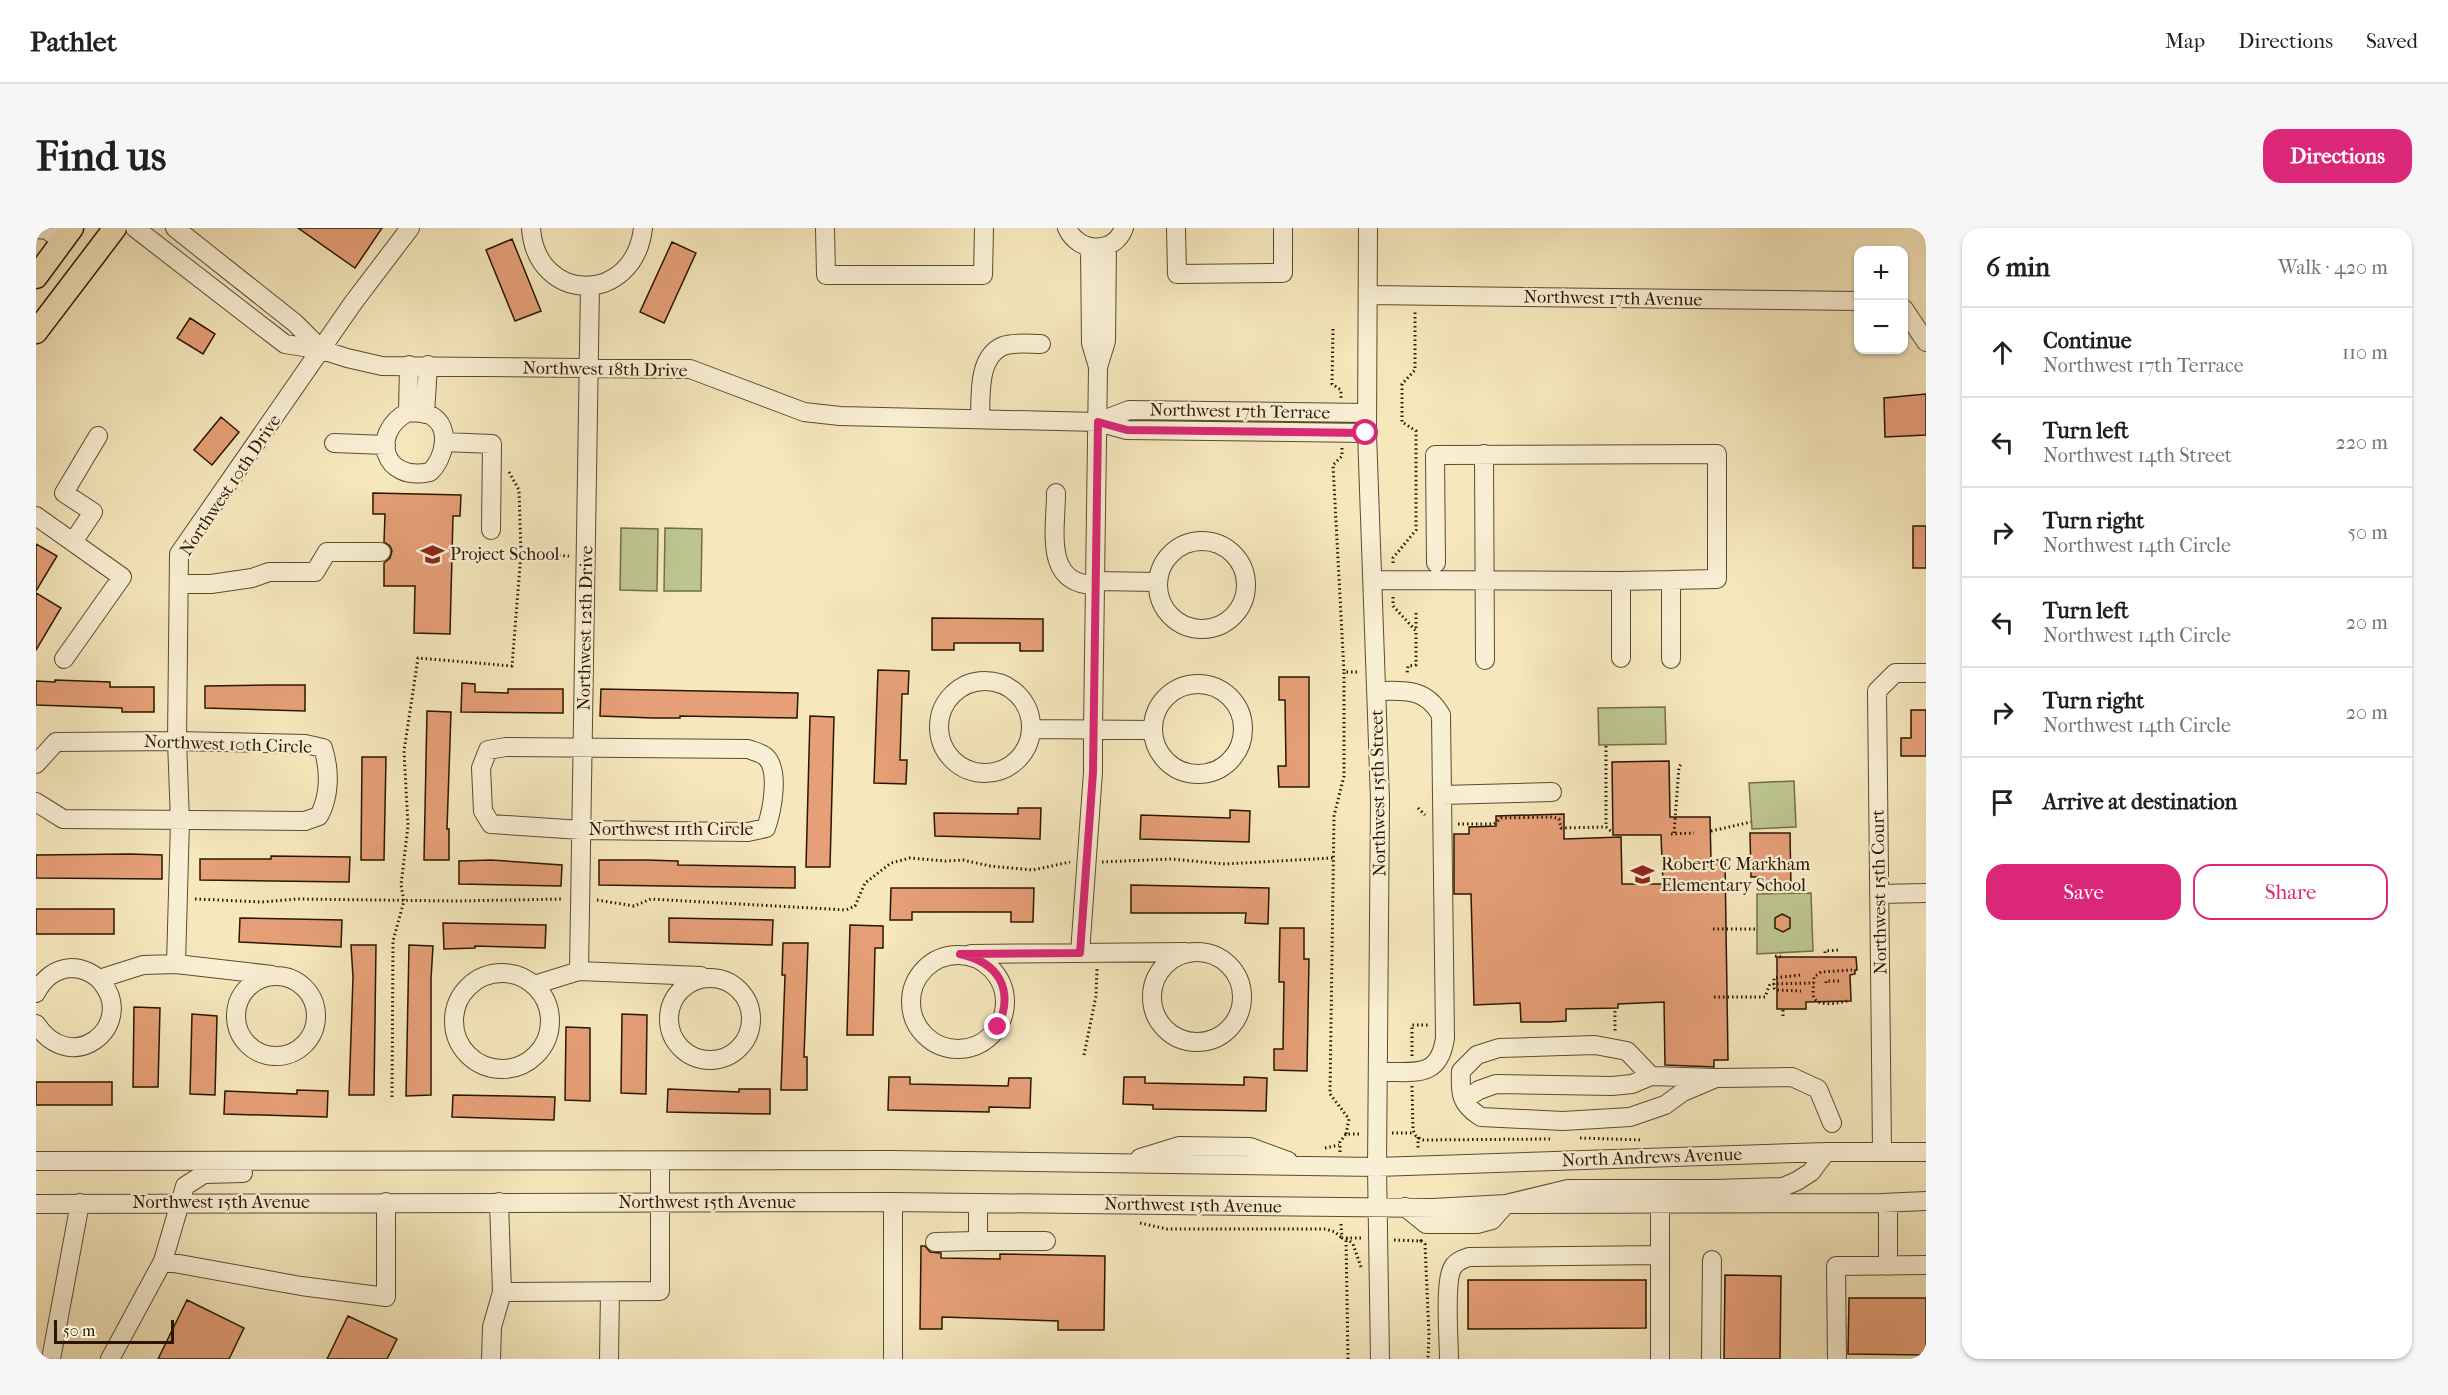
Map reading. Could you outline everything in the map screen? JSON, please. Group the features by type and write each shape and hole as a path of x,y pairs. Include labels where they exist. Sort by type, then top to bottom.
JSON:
{"main road":[{"path":"36,332 115,228"},
{"path":"36,277 68,234"}],"street":[{"name":"Northwest 18th Drive","path":"135,228 285,344 322,350 382,366 690,369 804,412 840,417 1098,422"},
{"name":"Northwest 18th Drive","path":"175,228 295,323 322,350"},
{"name":"Northwest 10th Drive","path":"180,821 177,741 179,554 353,303 410,228"},
{"path":"531,228 532,243 540,261 553,275 571,284 590,286 607,282 634,261 641,245 643,228"},
{"path":"825,228 826,275 984,275 984,228"},
{"path":"1067,228 1074,240 1099,247 1116,241 1124,228"},
{"path":"1176,228 1177,274 1204,274 1283,273 1283,228"},
{"name":"Northwest 15th Street","path":"1368,228 1366,433 1380,800 1377,1167 1380,1359"},
{"path":"36,229 68,234"},
{"path":"1080,953 1093,772 1098,367 1106,341 1099,247"},
{"name":"Northwest 12th Drive","path":"579,971 590,286"},
{"name":"Northwest 17th Avenue","path":"1368,295 1854,301"},
{"path":"1908,315 1926,342"},
{"path":"980,419 984,368 993,353 1004,345 1041,344"},
{"path":"416,413 418,365"},
{"name":"Northwest 17th Terrace","path":"1098,422 1129,410 1367,413"},
{"path":"416,413 431,415 439,423 444,442 442,456 437,465 421,474 407,474 398,470 388,457 386,435 394,421 416,413"},
{"name":"Northwest 17th Terrace","path":"1098,422 1127,430 1366,433"},
{"path":"73,542 93,512 64,493 98,436"},
{"path":"444,442 492,444 491,530"},
{"path":"334,443 386,445"},
{"path":"1484,454 1485,660"},
{"path":"1372,580 1717,579 1717,454 1435,455 1436,563"},
{"path":"1056,493 1056,559 1067,575 1082,584 1158,582"},
{"path":"36,516 122,577 64,659"},
{"path":"1204,540 1231,550 1241,562 1246,577 1246,592 1241,607 1231,619 1218,627 1203,630 1186,627 1173,618 1163,606 1158,592 1158,582 1164,561 1175,549 1188,542 1204,540"},
{"path":"179,584 222,583 252,578 269,572 315,572 327,552 381,552"},
{"path":"1671,580 1671,659"},
{"path":"1621,581 1621,658"},
{"name":"Northwest 15th Court","path":"1882,1150 1877,691 1895,673 1926,674"},
{"path":"985,680 1001,682 1015,691 1025,703 1031,718 1031,729 1031,736 1025,751 1014,763 1000,771 984,773 969,771 955,762 945,750 939,734 939,718 945,703 955,691 969,682 985,680"},
{"path":"1198,684 1209,685 1223,692 1234,703 1241,717 1242,735 1238,750 1228,763 1215,771 1200,774 1182,772 1168,764 1159,752 1153,730 1153,721 1159,707 1169,694 1182,687 1198,684"},
{"path":"1376,691 1410,691 1424,695 1441,715 1445,1038 1444,1049 1438,1062 1426,1071 1378,1072"},
{"path":"1031,729 1153,730"},
{"name":"Northwest 10th Circle","path":"36,764 56,742 177,741 305,744 323,748 328,764 326,803 319,816 304,821 63,819 36,802"},
{"name":"Northwest 11th Circle","path":"506,747 583,747 748,749 765,756 773,769 773,809 766,828 748,832 581,830 491,824 483,811 481,768 488,750 506,747"},
{"path":"1442,795 1552,792"},
{"path":"176,964 180,821"},
{"path":"1879,894 1926,893"},
{"path":"960,954 976,957 990,966 1000,979 1005,994 1005,1012 998,1027 987,1039 973,1047 956,1049 942,1046 928,1038 917,1025 912,1009 912,993 918,976 929,964 944,956 960,954 1197,952 1213,955 1227,963 1236,975 1242,990 1242,1006 1236,1021 1226,1033 1212,1040 1196,1043 1180,1040 1167,1031 1157,1019 1152,1004 1153,988 1158,975 1168,963 1181,955 1197,952"},
{"path":"99,979 143,965 176,964 285,976 298,982 308,991 315,1003 316,1023 308,1042 297,1051 285,1056 271,1056 253,1049 240,1035 236,1022 236,1009 241,996 249,986 272,975 285,976"},
{"path":"36,993 50,975 62,969 74,968 88,971 99,979 107,989 111,1002 111,1016 101,1035 90,1043 77,1047 63,1046 44,1035 36,1024"},
{"path":"534,985 543,996 550,1023 547,1039 538,1054 520,1066 504,1070 487,1068 473,1061 457,1040 453,1023 455,1007 464,991 476,980 486,975 503,973 519,976 534,985 579,971 709,977 725,980 737,987 746,998 751,1012 751,1026 746,1039 737,1050 724,1058 710,1061 696,1058 679,1046 669,1027 668,1012 673,998 682,987 695,979 709,977"},
{"path":"1651,1076 1627,1051 1612,1047 1595,1045 1498,1048 1477,1056 1461,1071 1460,1093 1470,1111 1481,1117 1563,1121 1630,1117 1665,1105 1683,1092 1716,1078"},
{"path":"1464,1100 1479,1090 1496,1084 1612,1086 1632,1084 1651,1076 1792,1077 1818,1089 1832,1123"},
{"name":"North Andrews Avenue","path":"1377,1167 1882,1150 1926,1152"},
{"path":"1506,1204 1568,1189 1783,1187 1810,1172 1826,1152"},
{"path":"36,1161 892,1160 1377,1167"},
{"path":"110,1359 164,1261 185,1186 204,1174 318,1171 335,1161"},
{"path":"502,1292 660,1291 660,1161"},
{"path":"1378,1207 1926,1201"},
{"path":"164,1261 301,1286 386,1297 386,1202"},
{"path":"491,1359 492,1327 502,1292 499,1202"},
{"path":"893,1202 893,1359"},
{"name":"Northwest 15th Avenue","path":"36,1204 893,1202 1378,1207"},
{"path":"51,1359 80,1203"},
{"path":"978,1203 978,1241"},
{"path":"1660,1203 1660,1359"},
{"path":"1888,1203 1888,1266"},
{"path":"935,1242 1046,1242"},
{"path":"1449,1359 1449,1281 1453,1267 1463,1258 1660,1255"},
{"path":"1711,1359 1712,1260"},
{"path":"1837,1359 1836,1266 1926,1265"},
{"path":"609,1359 610,1292"}],"path":[{"path":"1333,329 1332,384 1341,390 1341,400"},
{"path":"1342,446 1342,456 1333,465 1344,672"},
{"path":"392,1097 393,941 404,901 401,885 408,826 404,751 418,658 512,666 521,553 519,490 509,471 492,466"},
{"path":"521,553 586,557"},
{"path":"1416,613 1416,631"},
{"path":"1606,746 1606,827"},
{"path":"1682,763 1679,767 1672,834 1694,833"},
{"path":"1451,824 1494,824 1501,818 1553,817 1559,819 1561,828 1606,827 1613,833"},
{"path":"1711,831 1751,822"},
{"path":"591,899 634,906 651,899 846,910 855,906 865,883 891,862 910,858 963,860 990,866 1033,870 1075,861"},
{"path":"1101,862 1171,859 1225,864 1333,858"},
{"path":"194,899 262,902 297,899 404,901 571,899"},
{"path":"1713,930 1756,928"},
{"path":"1825,953 1825,951 1839,950"},
{"path":"1775,956 1782,957"},
{"path":"1084,1055 1096,996 1097,962"},
{"path":"1846,1001 1821,1003 1814,997 1814,977 1821,972 1852,970"},
{"path":"1800,975 1777,976 1774,978 1774,983 1776,990 1801,991"},
{"path":"1826,983 1826,981 1840,981"},
{"path":"1714,997 1765,997 1770,984 1814,983"},
{"path":"1783,1009 1783,1016"},
{"path":"1615,1011 1615,1037"},
{"path":"1138,1222 1167,1229 1326,1229 1342,1238"},
{"path":"1348,1359 1346,1238 1353,1244 1363,1273"},
{"path":"1421,1241 1425,1244 1428,1359"}],"green space":[{"path":"621,528 658,529 657,591 620,590"},
{"path":"665,528 702,529 701,591 664,591"},
{"path":"1665,707 1666,744 1599,745 1598,708"},
{"path":"1794,781 1796,827 1752,829 1749,783"},
{"path":"1811,893 1813,951 1757,954 1757,894"}],"building":[{"path":"298,228 382,228 355,268"},
{"path":"512,239 541,311 515,321 486,250"},
{"path":"672,242 696,253 664,323 640,312"},
{"path":"190,318 215,334 203,354 177,338"},
{"path":"1926,394 1926,435 1885,437 1884,398"},
{"path":"221,417 239,432 212,465 194,450"},
{"path":"373,493 461,495 460,516 453,516 450,634 414,633 415,586 384,586 384,563 390,558 392,551 390,546 384,542 385,514 373,514"},
{"path":"1913,526 1926,526 1926,568 1913,568"},
{"path":"36,544 57,556 36,591"},
{"path":"36,593 61,608 36,650"},
{"path":"932,618 1043,619 1043,651 1020,651 1020,643 954,643 954,650 932,650"},
{"path":"878,670 909,671 908,694 902,694 900,760 907,760 906,784 874,783"},
{"path":"1279,677 1309,677 1309,787 1279,787 1278,766 1286,766 1285,700 1279,700"},
{"path":"55,680 110,682 110,687 154,687 154,712 122,712 122,708 36,705 36,681 55,682"},
{"path":"462,683 475,684 475,692 508,693 508,689 563,689 563,713 461,712"},
{"path":"305,685 305,711 205,708 205,686"},
{"path":"601,689 798,693 797,718 600,716"},
{"path":"1911,710 1926,710 1926,756 1901,756 1901,738 1911,738"},
{"path":"427,711 451,712 447,829 449,829 449,860 424,860"},
{"path":"810,716 834,717 830,867 806,867"},
{"path":"362,757 386,757 384,860 361,860"},
{"path":"1669,761 1670,817 1710,817 1711,860 1725,860 1728,1060 1714,1060 1714,1067 1665,1065 1664,1002 1618,1004 1618,1008 1566,1009 1566,1021 1549,1022 1521,1022 1520,1003 1474,1005 1471,894 1454,894 1454,834 1469,834 1469,827 1496,826 1496,816 1564,814 1564,839 1621,837 1622,884 1663,884 1661,835 1613,835 1612,762"},
{"path":"1018,808 1041,808 1040,839 935,836 934,813 1018,814"},
{"path":"1230,810 1250,811 1249,842 1140,839 1141,815 1230,818"},
{"path":"1750,833 1790,833 1791,888 1761,889 1761,877 1751,877"},
{"path":"36,855 162,855 162,879 36,878"},
{"path":"271,856 350,857 349,882 200,880 200,859 271,859"},
{"path":"491,860 562,865 561,886 459,884 459,861"},
{"path":"599,860 678,861 678,865 795,867 795,888 599,885"},
{"path":"1131,885 1269,888 1268,924 1245,923 1246,913 1131,913"},
{"path":"891,888 1034,888 1033,922 1011,922 1011,912 912,912 912,920 890,920"},
{"path":"36,909 114,909 114,934 36,934"},
{"path":"1782,914 1790,918 1790,928 1783,932 1775,928 1775,918"},
{"path":"240,918 342,920 341,947 239,942"},
{"path":"669,918 773,920 772,945 669,942"},
{"path":"443,923 546,925 545,948 475,946 475,948 444,949"},
{"path":"850,925 883,926 883,948 875,948 873,1035 847,1035"},
{"path":"1280,928 1304,928 1304,959 1309,959 1307,1071 1274,1070 1274,1049 1283,1049 1284,982 1279,982"},
{"path":"783,943 808,943 804,1057 807,1057 807,1090 781,1090 785,975 782,975"},
{"path":"351,945 376,945 374,1095 349,1095 353,977"},
{"path":"409,945 433,946 431,1095 406,1096"},
{"path":"1777,957 1856,957 1857,970 1855,974 1850,975 1851,1001 1806,1002 1806,1009 1777,1009"},
{"path":"134,1007 160,1008 158,1087 133,1087"},
{"path":"192,1014 217,1016 215,1095 190,1094"},
{"path":"622,1014 647,1015 646,1094 621,1093"},
{"path":"566,1027 590,1028 590,1101 565,1100"},
{"path":"889,1077 910,1077 910,1084 1008,1086 1009,1078 1031,1078 1030,1108 989,1107 989,1112 888,1110"},
{"path":"1124,1077 1145,1077 1145,1083 1244,1085 1244,1077 1267,1078 1266,1111 1153,1109 1153,1105 1123,1104"},
{"path":"36,1082 112,1082 112,1105 36,1105"},
{"path":"668,1089 739,1092 739,1089 770,1089 770,1114 667,1112"},
{"path":"297,1090 328,1091 327,1117 224,1114 225,1091 297,1094"},
{"path":"453,1095 555,1097 554,1120 452,1117"},
{"path":"921,1246 925,1246 930,1252 941,1253 941,1258 1000,1259 1000,1254 1105,1256 1104,1330 1058,1330 1058,1321 942,1317 942,1329 920,1329"},
{"path":"1725,1275 1781,1276 1780,1359 1724,1359"},
{"path":"1468,1280 1646,1280 1646,1328 1468,1329"},
{"path":"1849,1298 1926,1298 1926,1355 1848,1354"},
{"path":"187,1300 244,1328 229,1359 158,1359"},
{"path":"348,1316 397,1339 387,1359 327,1359"}],"place":[{"name":"Project School","path":"432,554"},
{"name":"Robert C Markham Elementary School","path":"1643,874"}],"route":[{"path":"998,1027 1005,1012 1005,994 1000,979 990,966 976,957 960,954 1080,953 1093,772 1098,422 1127,430 1366,433"}]}
